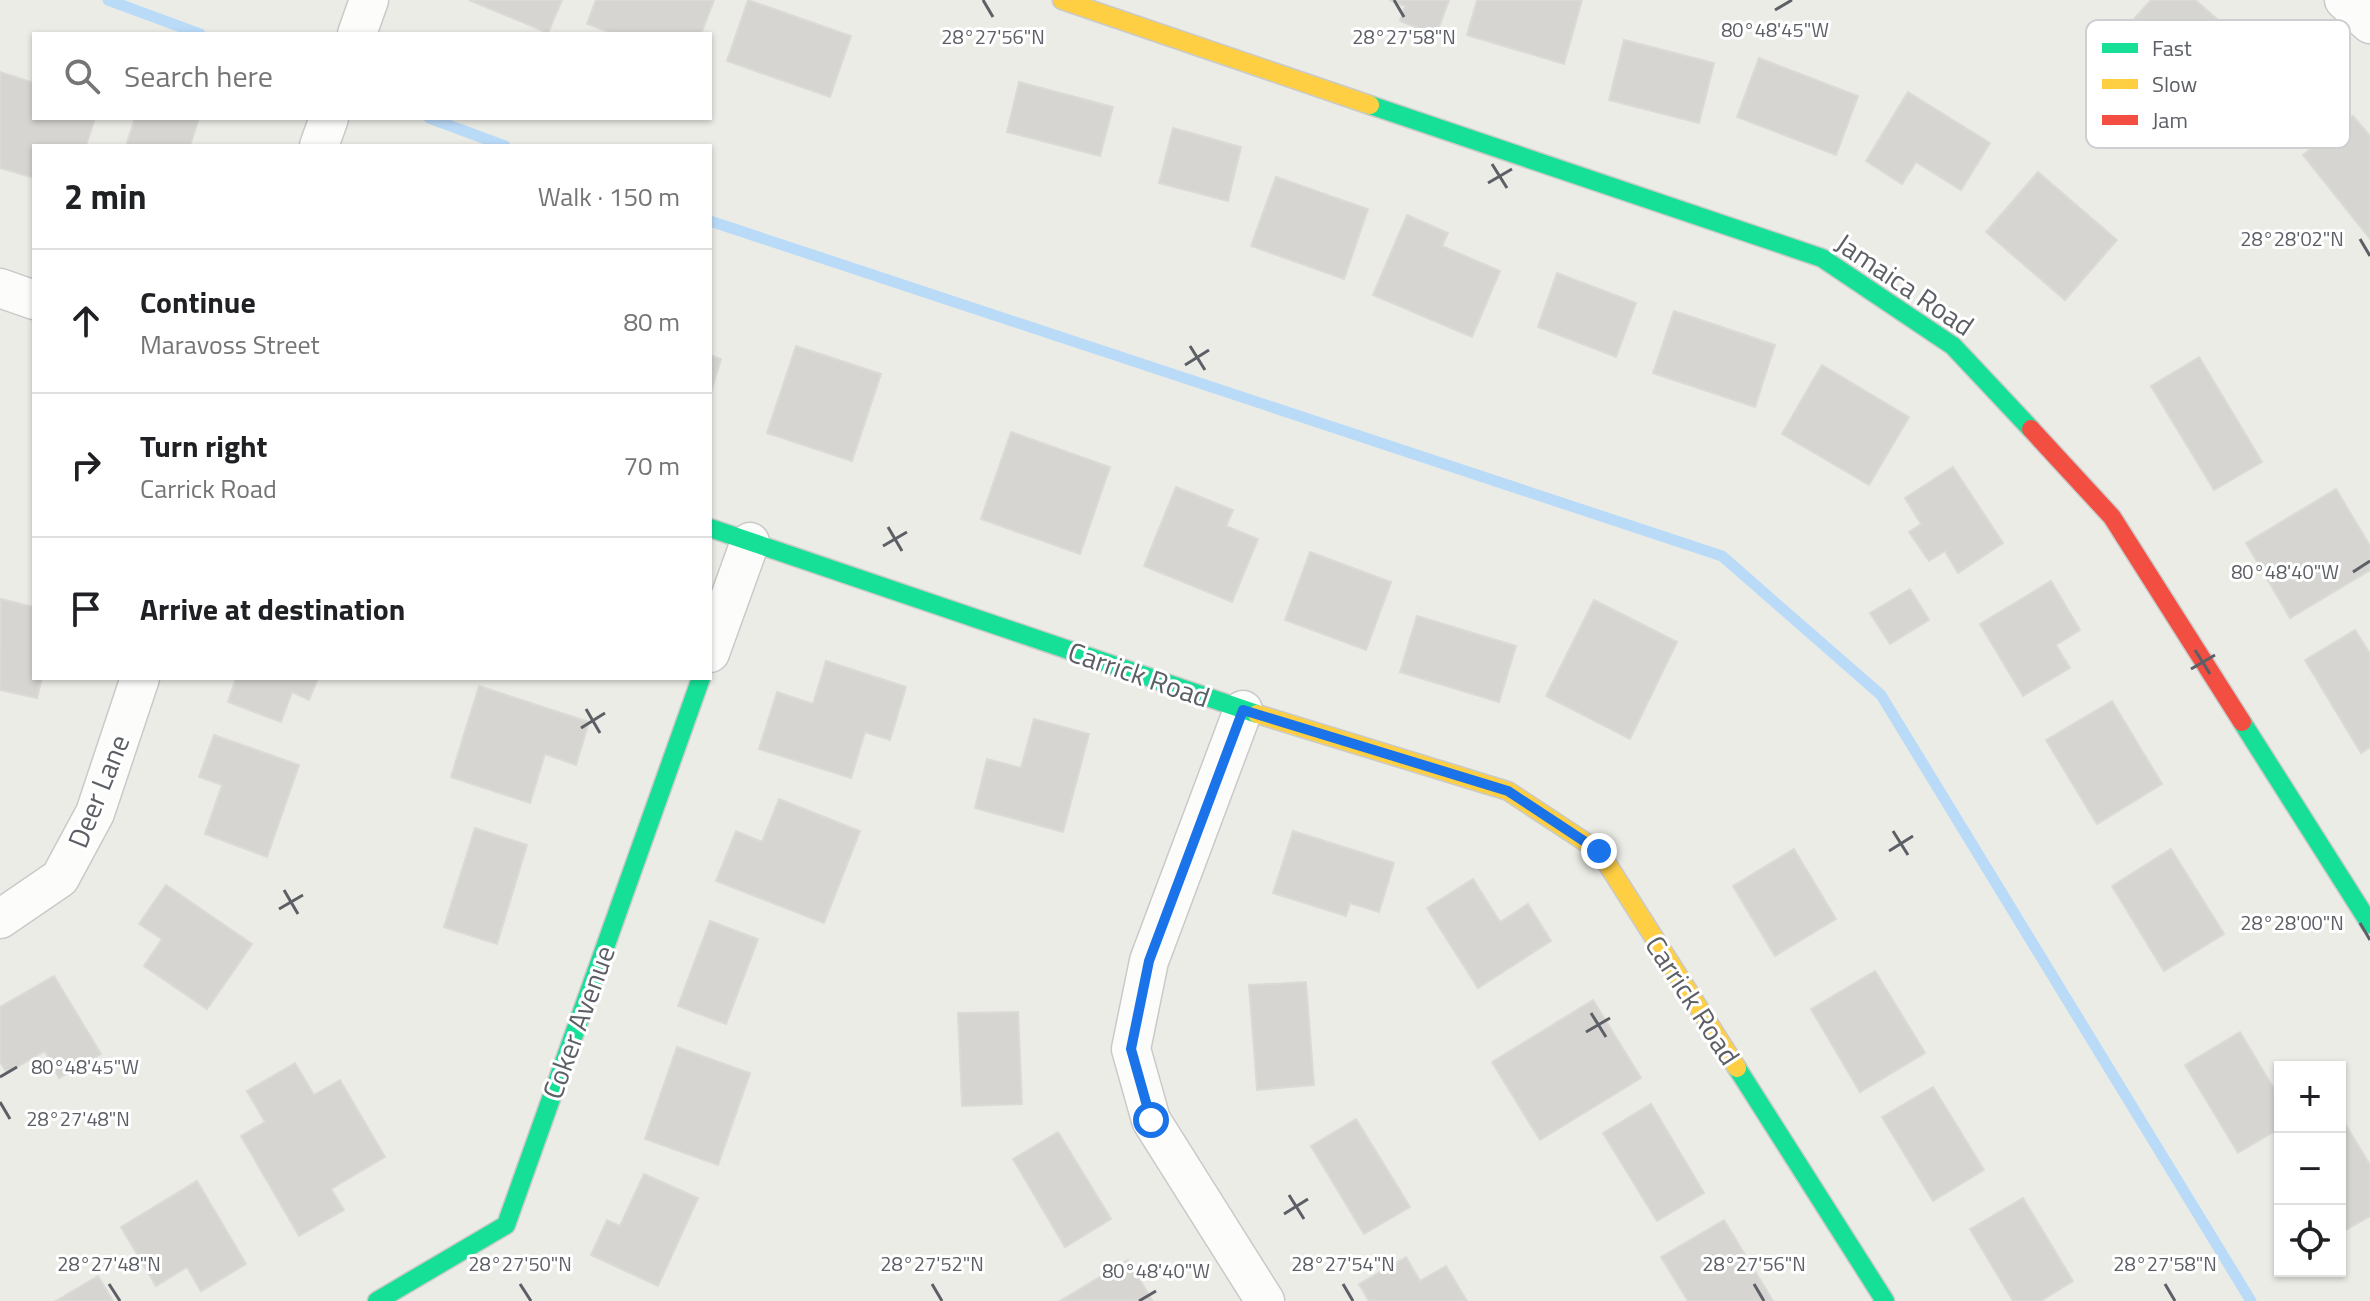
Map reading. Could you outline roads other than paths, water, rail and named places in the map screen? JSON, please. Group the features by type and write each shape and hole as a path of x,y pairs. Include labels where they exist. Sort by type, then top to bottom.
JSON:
{"street":[{"path":"358,32 369,0"},
{"name":"Jamaica Road","path":"1062,0 1822,258 1953,346 2112,517 2370,924"},
{"path":"2344,0 2370,24"},
{"path":"320,144 328,120"},
{"path":"0,288 32,299"},
{"name":"Carrick Road","path":"712,529 1243,710 1508,791 1599,851 1885,1301"},
{"path":"712,647 750,542"},
{"name":"Deer Lane","path":"0,919 60,878 95,813 139,680"},
{"name":"Coker Avenue","path":"377,1301 506,1225 700,680"},
{"path":"1243,710 1149,961 1131,1049 1151,1120 1265,1301"}],"waterway":[{"path":"108,0 195,32"},
{"path":"434,120 500,144"},
{"path":"712,222 1722,556 1881,695 2251,1301"}]}
